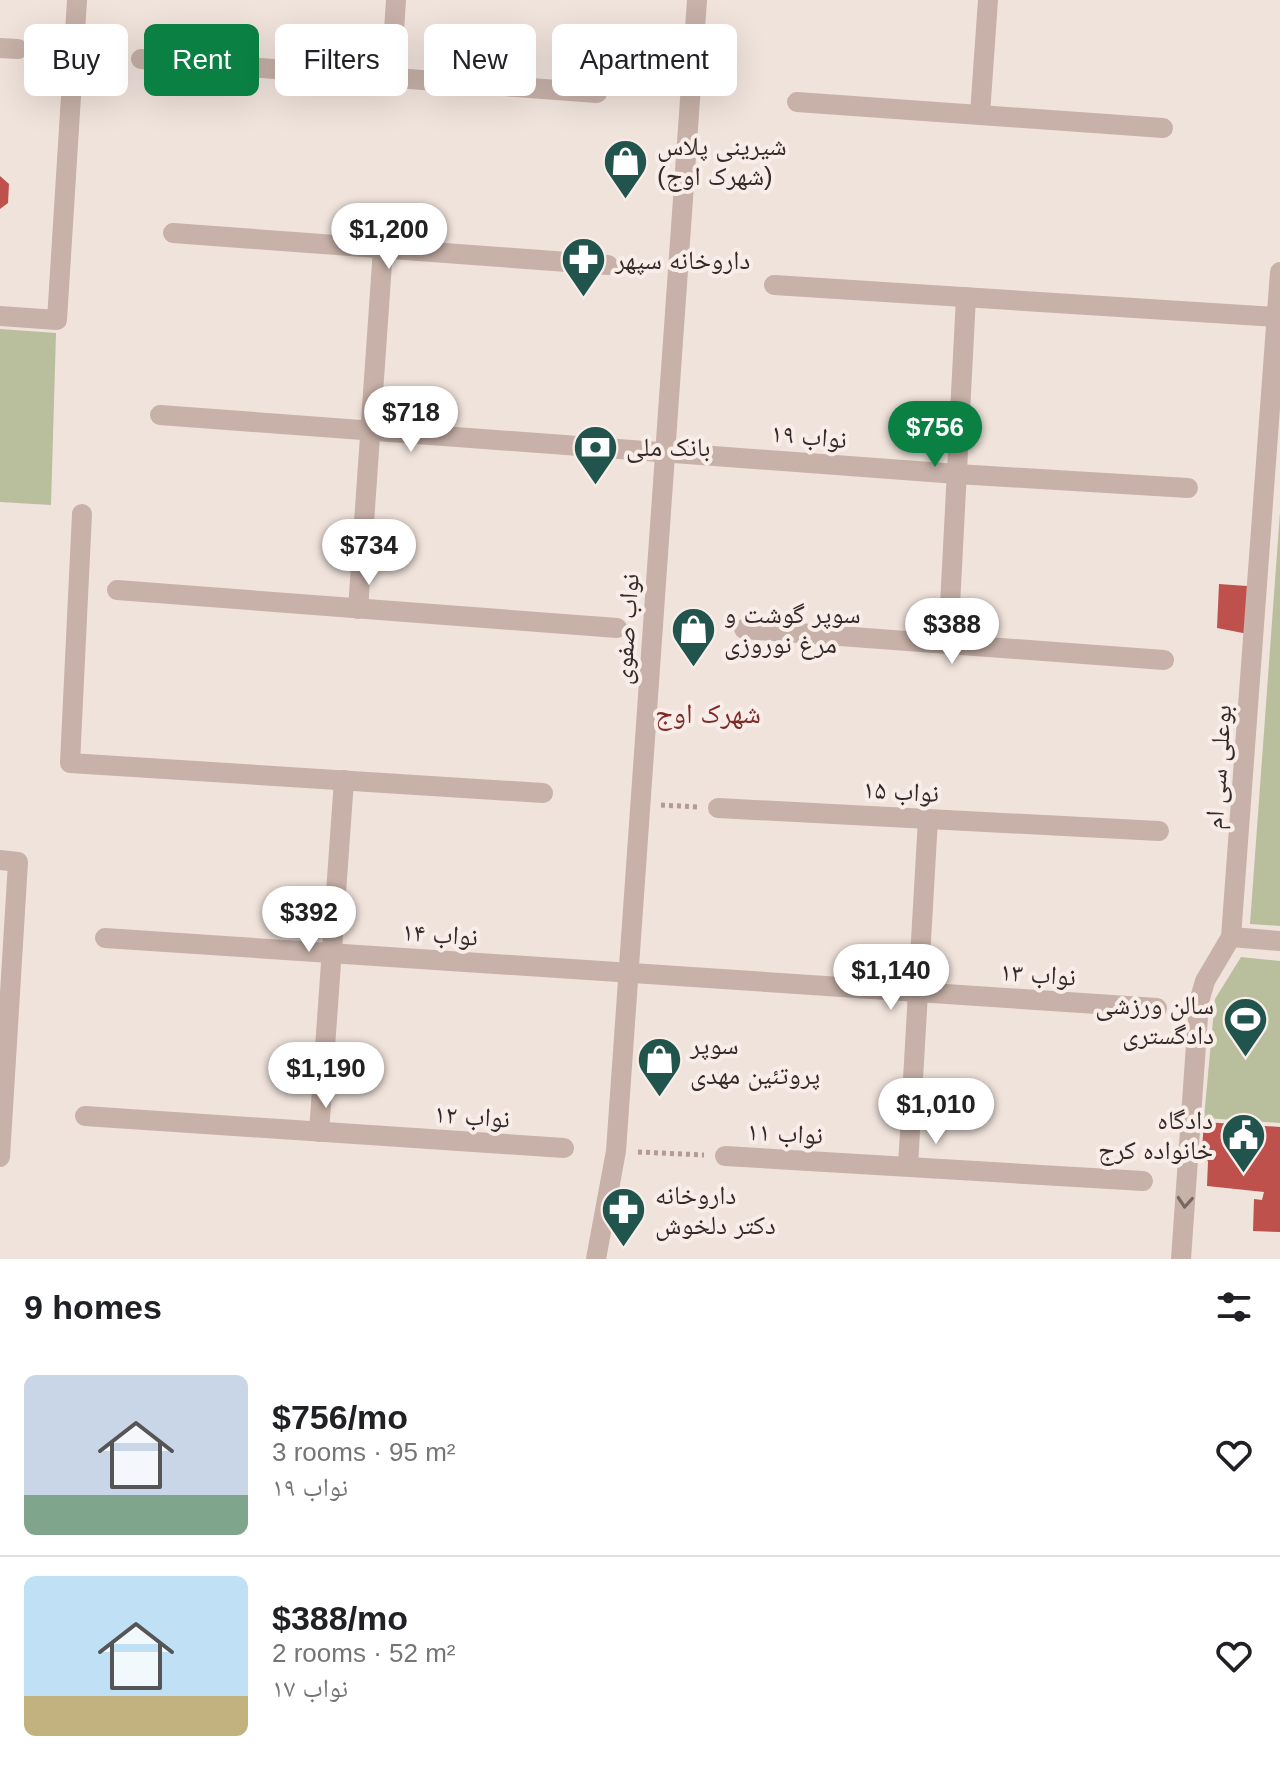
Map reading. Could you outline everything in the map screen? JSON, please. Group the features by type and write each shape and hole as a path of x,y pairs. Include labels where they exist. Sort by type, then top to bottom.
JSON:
{"street":[{"path":"75,24 77,0"},
{"path":"394,24 396,0"},
{"name":"نواب صفوی","path":"596,1259 616,1151 697,0"},
{"path":"980,114 988,0"},
{"path":"141,59 275,69"},
{"path":"408,78 552,90"},
{"path":"0,316 57,320 70,96"},
{"path":"797,102 1163,128"},
{"path":"173,233 608,265"},
{"path":"358,609 383,249"},
{"name":"بوعلی سی ام","path":"1181,1259 1199,1002 1205,981 1231,937 1275,414 1280,272"},
{"path":"774,285 1277,317"},
{"path":"948,644 966,297"},
{"name":"نواب ۱۹","path":"160,415 1188,488"},
{"path":"82,514 70,763 543,793"},
{"path":"117,590 617,628"},
{"path":"744,629 1164,660"},
{"path":"319,1132 344,780"},
{"name":"نواب ۱۵","path":"718,808 1159,831"},
{"path":"908,1166 928,819"},
{"path":"0,860 18,862 0,1157"},
{"path":"1231,937 1280,941"},
{"name":"نواب ۱۴","path":"105,938 628,973"},
{"name":"نواب ۱۳","path":"628,973 1157,1008"},
{"name":"نواب ۱۲","path":"85,1116 564,1148"},
{"name":"نواب ۱۱","path":"725,1156 1143,1181"}],"path":[{"path":"128,58 141,59"},
{"path":"640,804 718,808"},
{"name":"نواب ۱۱","path":"616,1151 725,1156"}],"green space":[{"path":"0,329 56,333 51,505 0,502"},
{"path":"1280,512 1280,926 1250,924"},
{"name":"سالن ورزشی دادگستری","path":"1241,957 1280,961 1280,1123 1204,1118 1215,999"}],"building":[{"path":"0,176 9,184 8,203 0,209"},
{"path":"1219,584 1261,587 1248,634 1217,628"},
{"name":"دادگاه خانواده کرج","path":"1204,1122 1280,1127 1280,1232 1253,1231 1254,1199 1262,1200 1264,1192 1207,1186 1208,1161 1201,1162"}],"place":[{"name":"شیرینی پلاس (شهرک اوج)","path":"626,200"},
{"name":"داروخانه سپهر","path":"584,299"},
{"name":"بانک ملی","path":"595,486"},
{"name":"سوپر گوشت و مرغ نوروزی","path":"693,668"},
{"name":"سالن ورزشی دادگستری","path":"1245,1059"},
{"name":"سوپر پروتئین مهدی","path":"659,1099"},
{"name":"دادگاه خانواده کرج","path":"1244,1174"},
{"name":"داروخانه دکتر دلخوش","path":"624,1249"}],"district":[{"name":"شهرک اوج","path":"708,713"}]}
